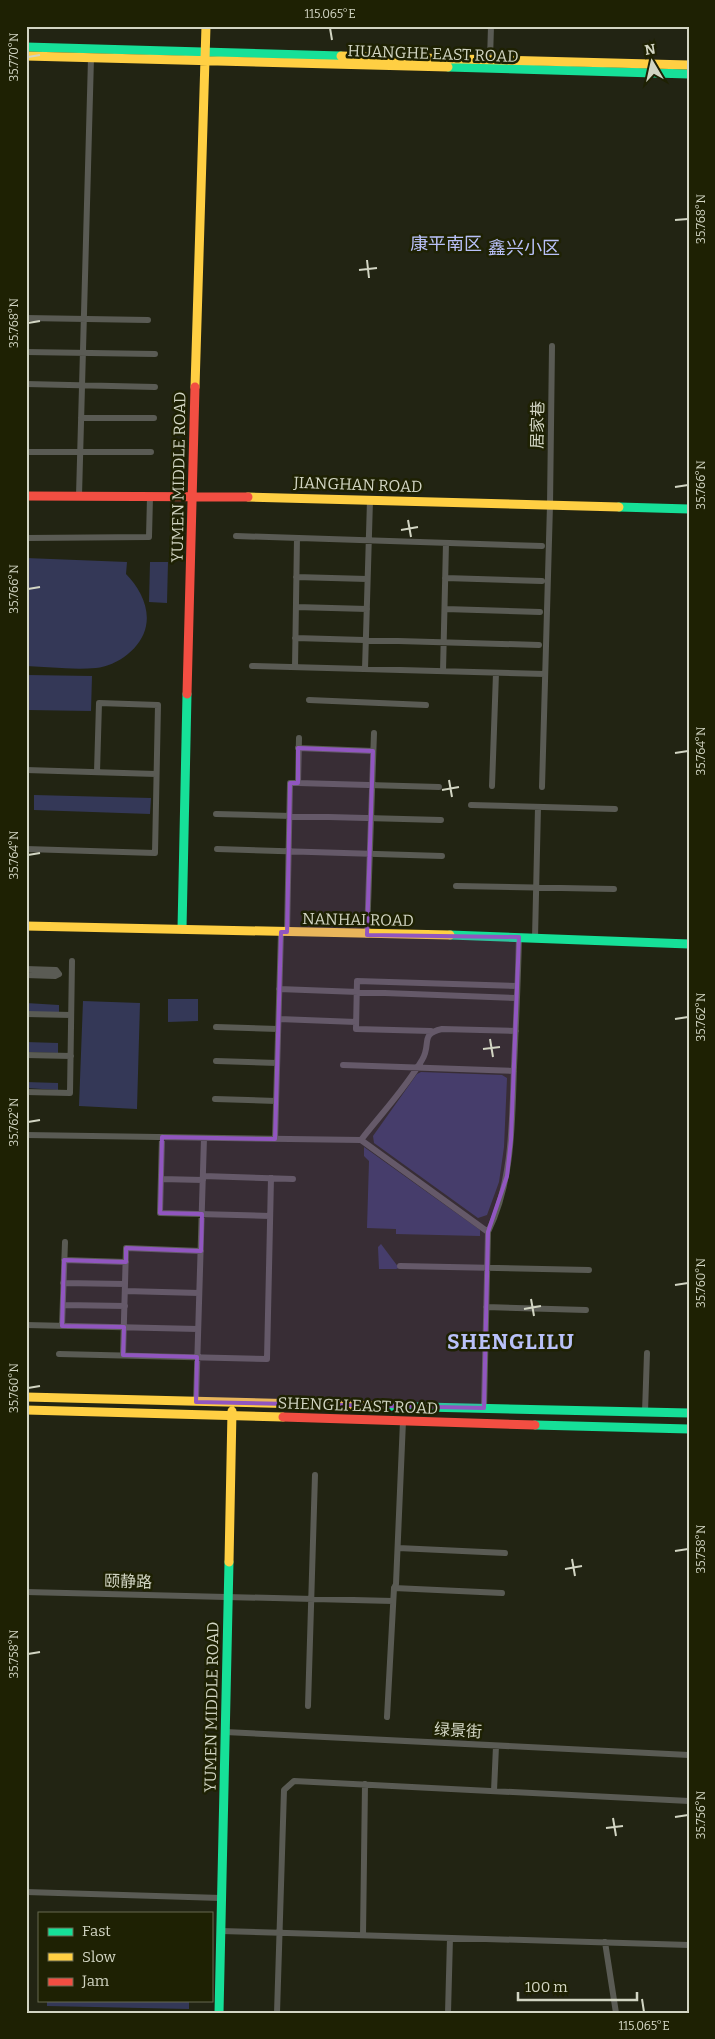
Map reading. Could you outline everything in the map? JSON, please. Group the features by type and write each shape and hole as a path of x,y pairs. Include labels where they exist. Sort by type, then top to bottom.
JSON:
{"street":[{"name":"YUMEN MIDDLE ROAD","path":"182,929 206,26"},
{"path":"490,60 491,26"},
{"name":"HUANGHE EAST ROAD","path":"26,47 205,57 689,74"},
{"name":"HUANGHE EAST ROAD","path":"26,56 490,60 689,65"},
{"path":"79,496 91,58"},
{"path":"26,318 148,320"},
{"name":"居家巷","path":"542,787 550,505 552,346"},
{"path":"26,352 155,354"},
{"path":"26,384 155,387"},
{"path":"81,418 154,418"},
{"path":"26,452 151,452"},
{"name":"JIANGHAN ROAD","path":"26,496 370,500 689,509"},
{"path":"26,538 149,537 150,497"},
{"path":"365,669 370,500"},
{"path":"236,536 542,546"},
{"path":"295,667 297,538"},
{"path":"443,671 446,543"},
{"path":"296,577 368,579"},
{"path":"445,578 542,582"},
{"path":"296,607 367,609"},
{"path":"445,609 540,612"},
{"path":"295,638 539,645"},
{"path":"252,666 545,674"},
{"path":"492,786 496,673"},
{"path":"309,700 426,705"},
{"path":"26,849 154,854 158,705 99,703 97,772"},
{"path":"367,935 374,734"},
{"path":"298,783 299,738"},
{"path":"298,748 373,751"},
{"path":"26,770 156,774"},
{"path":"275,1139 279,989 289,852 290,783 439,787"},
{"path":"471,805 615,810"},
{"path":"535,938 538,807"},
{"path":"216,814 441,820"},
{"path":"217,849 442,856"},
{"path":"456,886 614,889"},
{"name":"NANHAI ROAD","path":"26,926 535,938 689,944"},
{"path":"484,1408 488,1232 507,1176 511,1140 519,938"},
{"path":"26,1092 70,1093 72,961"},
{"path":"26,969 56,970 59,974"},
{"path":"26,975 55,976 59,974 72,974"},
{"path":"516,1031 442,1029 431,1031 356,1028 356,1022 357,981 517,986"},
{"path":"279,989 517,998"},
{"path":"26,1014 71,1015"},
{"path":"279,1019 356,1022"},
{"path":"216,1028 278,1028"},
{"path":"361,1140 418,1067 426,1053 428,1035 431,1031"},
{"path":"26,1055 71,1056"},
{"path":"216,1061 277,1063"},
{"path":"343,1065 514,1071"},
{"path":"215,1099 276,1101"},
{"path":"26,1135 361,1140 488,1232"},
{"path":"162,1137 160,1213 270,1216"},
{"path":"196,1402 204,1138"},
{"path":"59,1354 267,1359 271,1178"},
{"path":"161,1179 294,1179"},
{"path":"62,1326 64,1242"},
{"path":"123,1356 126,1248 201,1251"},
{"path":"64,1260 126,1262"},
{"path":"400,1266 589,1270"},
{"path":"63,1283 200,1293"},
{"path":"63,1305 124,1306"},
{"path":"486,1308 586,1310"},
{"path":"26,1326 198,1328"},
{"path":"645,1412 647,1353"},
{"name":"SHENGLI EAST ROAD","path":"26,1397 689,1414"},
{"name":"YUMEN MIDDLE ROAD","path":"219,2013 232,1403"},
{"name":"SHENGLI EAST ROAD","path":"26,1410 689,1429"},
{"path":"386,1717 394,1588 396,1584 403,1421"},
{"path":"308,1706 314,1475"},
{"path":"398,1548 505,1553"},
{"path":"394,1588 502,1592"},
{"name":"颐静路","path":"26,1592 394,1600"},
{"name":"绿景街","path":"225,1732 689,1755"},
{"path":"494,1791 496,1746"},
{"path":"278,2013 284,1790 294,1781 689,1801"},
{"path":"363,1936 365,1784"},
{"path":"26,1892 221,1898"},
{"path":"221,1931 689,1945"},
{"path":"448,2013 450,1938"},
{"path":"605,1942 616,2013"}],"highlighted area":[{"path":"298,748 373,751 367,935 519,937 511,1140 507,1176 488,1232 484,1408 196,1402 197,1357 123,1355 124,1327 62,1326 64,1260 126,1262 126,1248 201,1251 202,1214 160,1213 162,1137 275,1139 281,932 287,932 290,783 298,783"}],"shaded area":[{"path":"26,558 127,562 126,574 139,591 145,605 146,626 139,642 120,660 104,667 79,669 26,666"},
{"path":"150,562 168,562 167,603 149,602"},
{"path":"28,675 92,676 91,711 27,710"},
{"path":"34,795 151,798 150,814 34,810"},
{"path":"168,999 198,999 198,1021 168,1022"},
{"path":"83,1001 140,1003 137,1109 79,1106"},
{"path":"26,1003 59,1005 59,1014 26,1013"},
{"path":"26,1042 58,1043 58,1053 26,1052"},
{"path":"421,1072 502,1075 507,1078 504,1147 499,1182 487,1215 478,1218 374,1143 373,1136 417,1074"},
{"path":"26,1082 58,1083 58,1090 26,1088"},
{"path":"364,1147 480,1230 480,1236 396,1234 396,1229 367,1228 369,1161 364,1156"},
{"path":"381,1244 399,1268 379,1269 378,1247"},
{"path":"47,2002 189,2002 189,2009 47,2006"}],"traffic: fast":[{"path":"26,47 341,56"},
{"path":"448,67 689,74"},
{"path":"619,507 689,509"},
{"path":"182,929 187,694"},
{"path":"450,935 689,944"},
{"path":"381,1406 689,1413"},
{"path":"535,1425 689,1429"},
{"path":"219,2013 229,1562"}],"traffic: slow":[{"path":"195,387 206,26"},
{"path":"26,56 448,67"},
{"path":"341,56 689,65"},
{"path":"248,497 619,507"},
{"path":"26,926 450,935"},
{"path":"26,1397 381,1406"},
{"path":"26,1410 283,1417"},
{"path":"229,1562 232,1411"}],"traffic: jam":[{"path":"187,694 195,387"},
{"path":"26,496 248,497"},
{"path":"283,1417 535,1425"}],"district":[{"name":"康平南区","path":"446,244"},
{"name":"鑫兴小区","path":"524,248"},
{"name":"SHENGLILU","path":"511,1342"}]}
